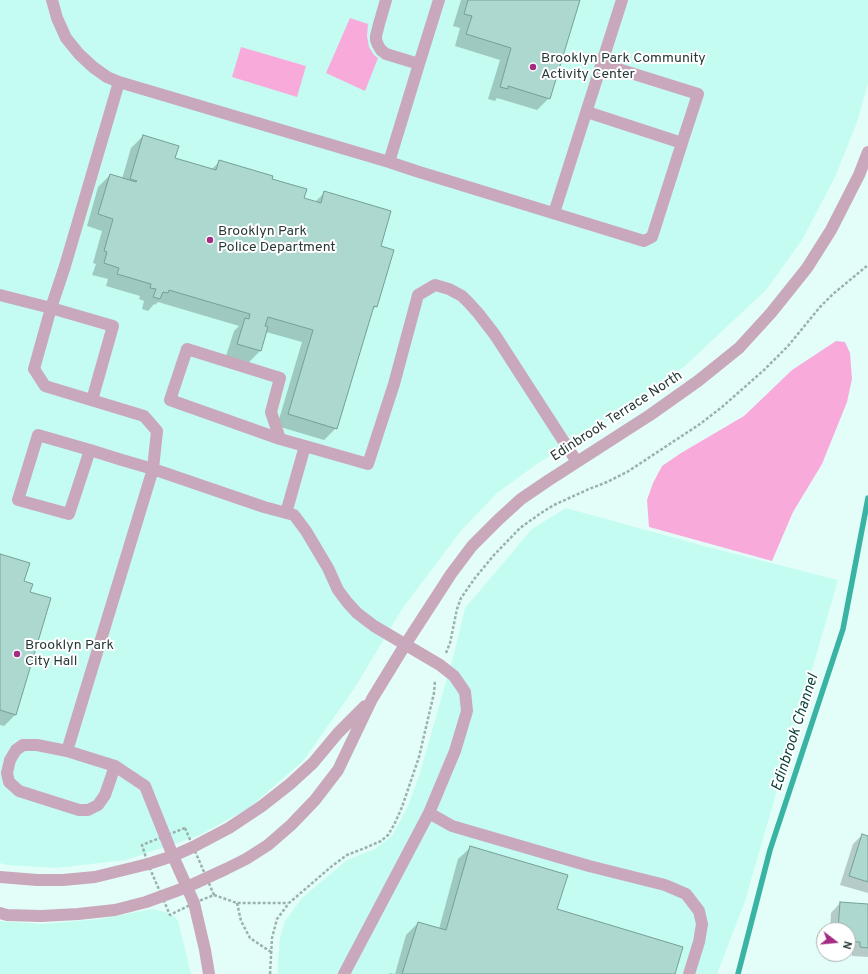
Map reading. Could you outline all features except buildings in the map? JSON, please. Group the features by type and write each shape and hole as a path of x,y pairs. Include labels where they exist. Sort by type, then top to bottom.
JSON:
{"street":[{"path":"52,0 57,18 66,38 79,54 107,77 119,82 390,162 416,172 644,241 652,237 698,94 602,64"},
{"path":"386,0 376,36 378,45 386,54 419,64"},
{"path":"390,162 439,0"},
{"path":"554,213 622,0"},
{"path":"67,751 153,469 158,431 144,416 45,386 34,369 119,82"},
{"path":"587,112 682,143"},
{"name":"Edinbrook Terrace North","path":"0,913 53,916 115,910 146,902 187,887 246,859 268,845 291,825 315,800 338,770 372,699 451,574 472,546 522,499 650,415 698,381 739,348 771,313 807,268 831,230 859,175 868,152"},
{"path":"280,439 271,412 280,378 187,349 170,400 280,439 368,464 394,384 418,296 436,285 449,289 462,296 478,313 495,335 577,462"},
{"path":"0,295 113,326 92,400"},
{"path":"90,450 69,514 18,500 38,435 90,450 153,469 258,505 294,515 306,531 328,568 338,590 357,613 374,626 440,665 454,676 465,692 467,711 465,718 455,751 429,813 344,974"},
{"path":"286,513 305,446"},
{"name":"Edinbrook Terrace North","path":"0,877 37,880 63,880 95,877 148,864 173,856 193,847 229,828 262,806 290,784 313,763 338,733 372,699"},
{"path":"114,766 105,795 98,805 88,810 79,810 19,791 9,782 7,773 10,760 16,750 23,745 38,746 67,751 114,766 145,786 196,910 209,974"},
{"path":"429,813 452,826 589,866 664,885 686,894 699,911 702,924 699,942 689,974"}],"path":[{"path":"444,657 450,643 457,609 461,598 494,555 520,528 554,504 627,472 700,424 734,397 764,370 788,346 820,307 833,294 868,265"},
{"path":"270,974 272,938 277,919 289,903 347,855 381,841 388,835 394,825 402,807 419,757 434,694 435,675"},
{"path":"214,895 237,903 289,903"},
{"path":"237,903 241,921 250,938 271,952"}],"shaded area":[{"path":"0,0 868,0 868,84 857,122 835,177 802,240 766,290 686,365 624,410 537,464 497,493 460,532 402,609 354,689 303,761 249,808 200,835 126,860 56,868 7,865 0,863"},
{"path":"350,18 368,24 367,36 369,47 378,58 365,91 326,73"},
{"path":"241,47 306,66 297,97 232,77"},
{"path":"836,341 845,342 850,353 852,379 847,402 822,464 793,512 772,561 649,527 647,500 653,483 662,466 681,453 744,416 792,370"},
{"path":"566,508 704,546 838,580 744,904 717,974 278,974 280,938 285,921 302,898 347,860 375,849 392,836 408,806 420,773 455,650 465,608 532,529"},
{"path":"153,909 174,916 178,921 191,974 0,974 0,921 42,924 100,919"}],"waterway":[{"name":"Edinbrook Channel","path":"738,974 770,850 843,629 868,498"}],"place":[{"name":"Brooklyn Park Community Activity Center","path":"533,67"},
{"name":"Brooklyn Park Police Department","path":"210,240"},
{"name":"Brooklyn Park City Hall","path":"17,654"}]}
